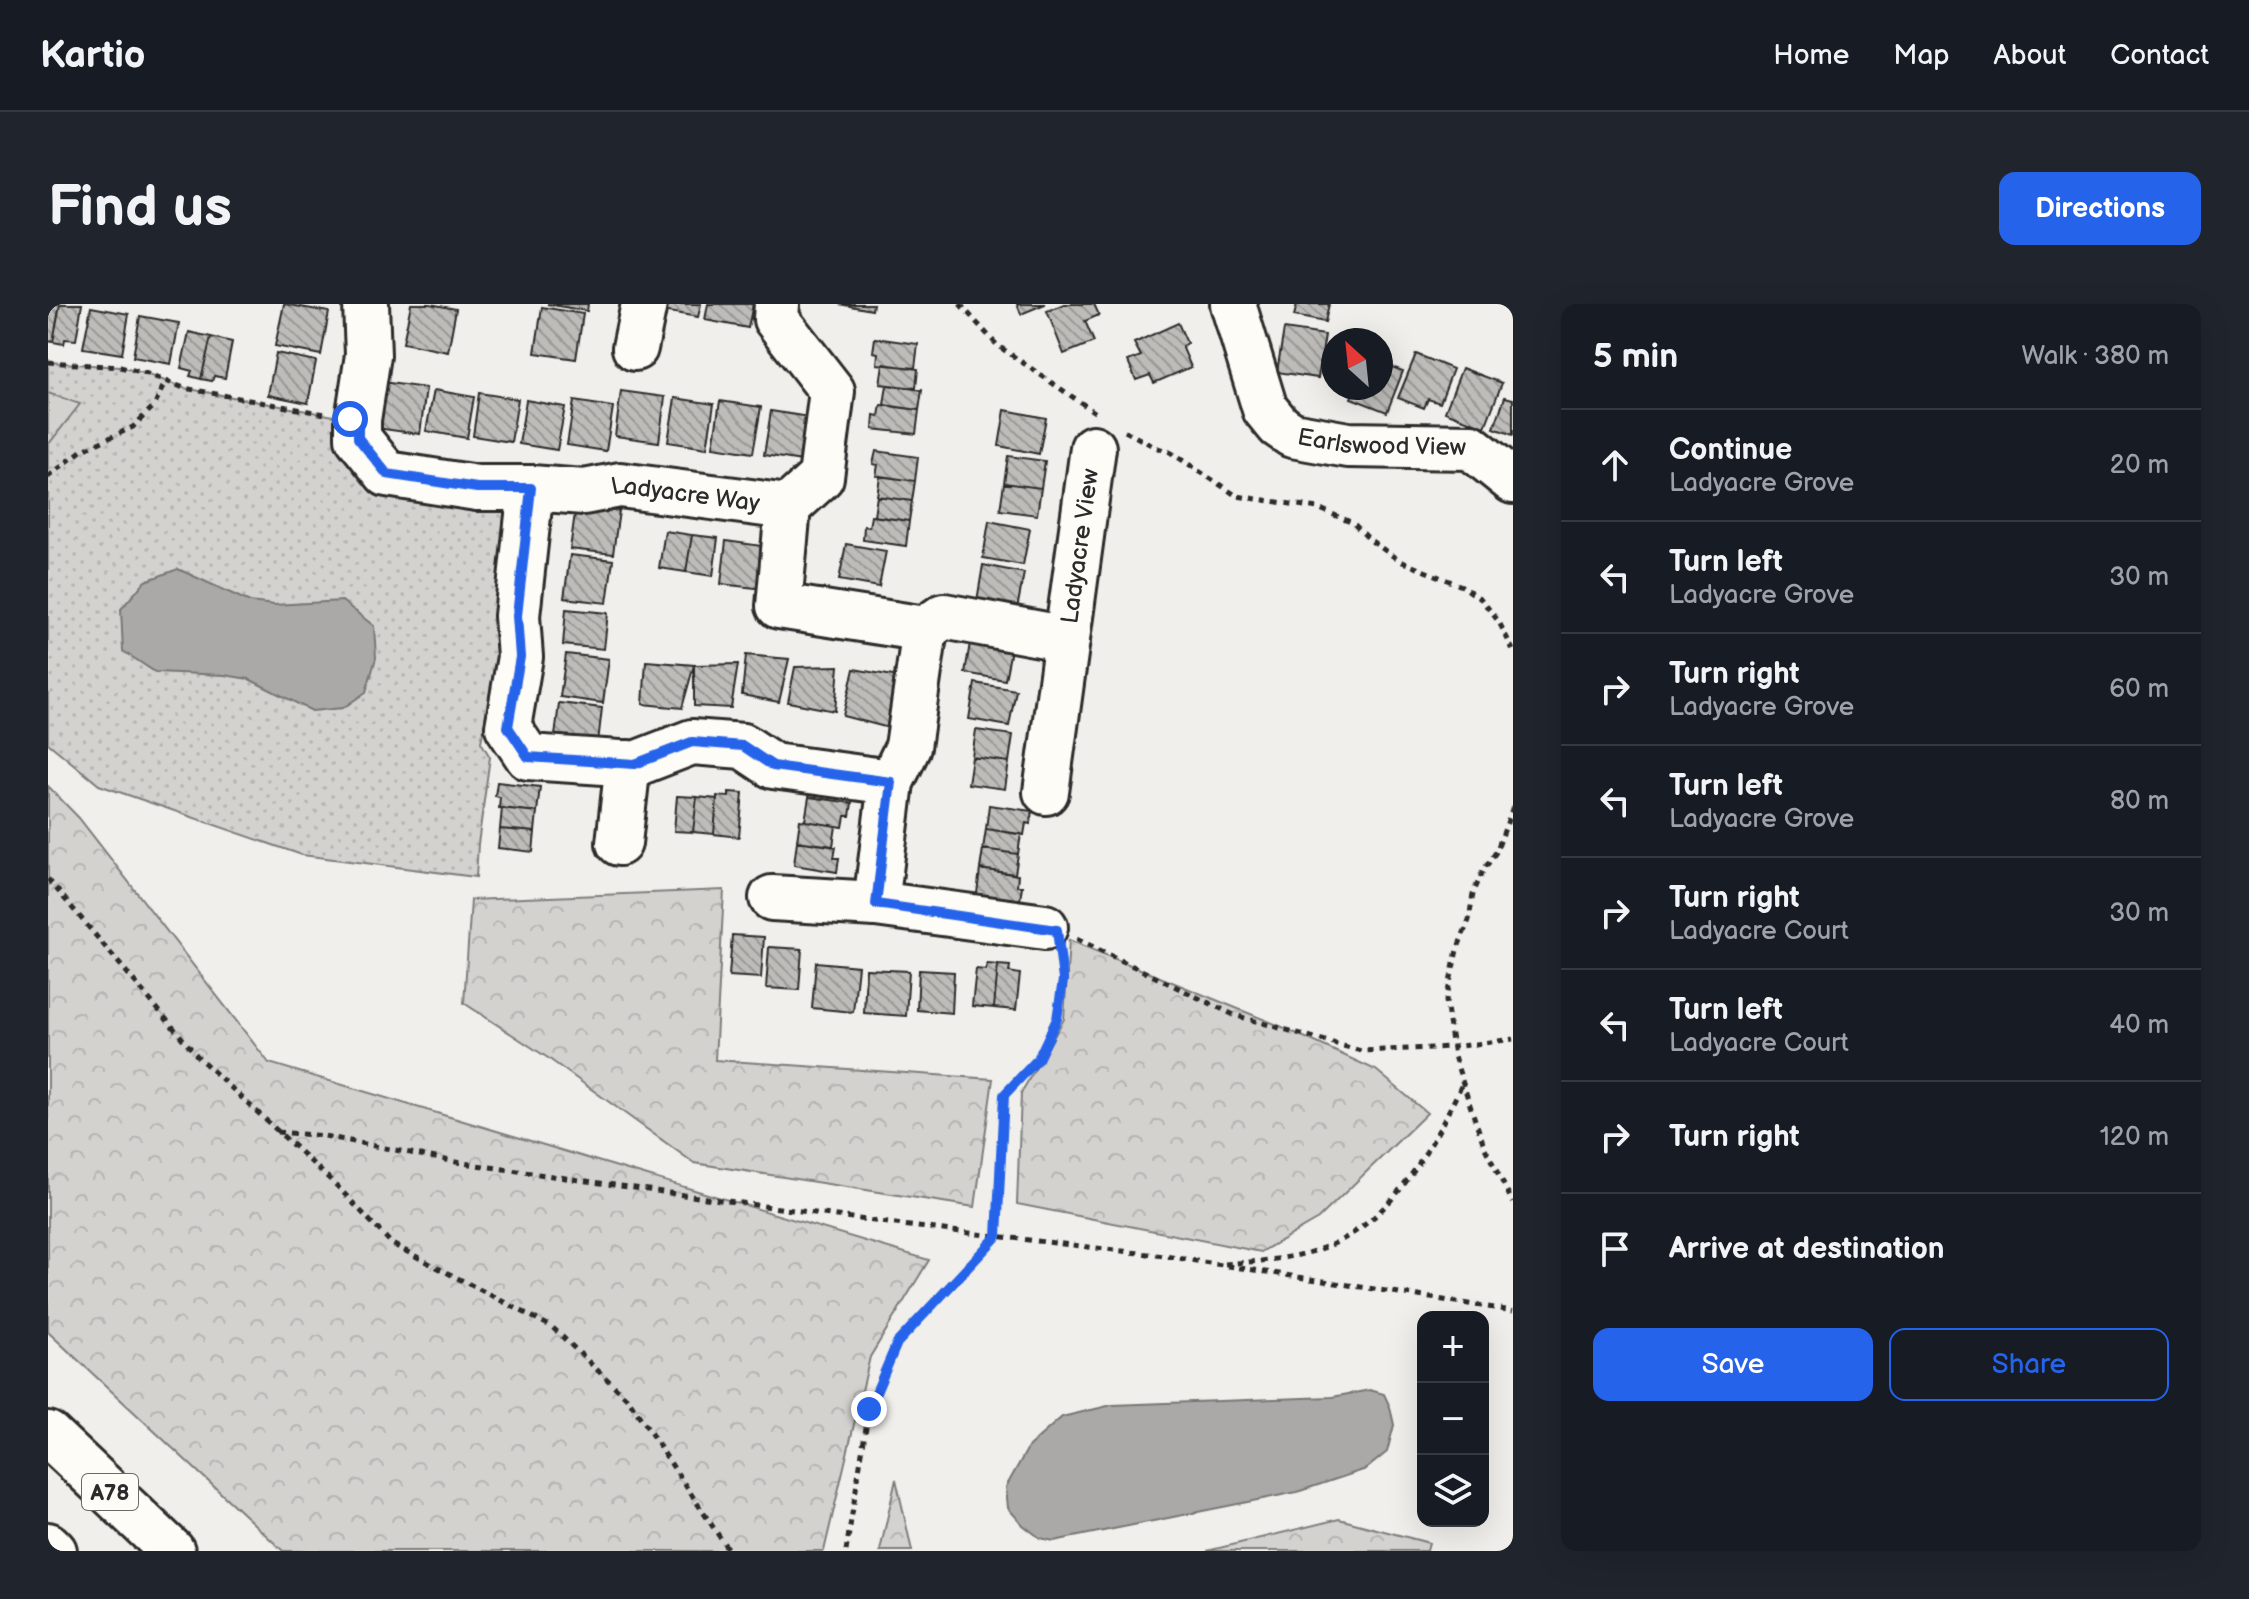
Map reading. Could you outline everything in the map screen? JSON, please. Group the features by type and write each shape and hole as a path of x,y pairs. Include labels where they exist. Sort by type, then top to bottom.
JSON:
{"main road":[{"path":"635,348 644,304"},
{"name":"Ladyacre Way","path":"777,304 776,319 832,391 821,477 788,507 779,606 925,629"},
{"name":"Earlswood View","path":"1233,304 1265,409 1279,426 1292,435 1348,445 1471,447 1513,481"},
{"path":"358,420 368,355 362,305"},
{"name":"Ladyacre Way","path":"358,420 358,438 387,474 477,488 584,492 620,485 788,507"},
{"name":"Ladyacre View","path":"925,629 944,616 1067,639 1102,430"},
{"path":"531,488 517,616 520,657 508,727 528,757 635,764 692,742 743,746 773,766 891,782"},
{"path":"876,904 891,782 908,747 925,629"},
{"path":"1046,792 1067,639"},
{"path":"619,843 628,763"},
{"path":"772,898 876,904 1051,928"},
{"name":"A78","path":"48,1434 172,1551"},
{"path":"48,1545 54,1551"}],"path":[{"path":"960,304 997,345 1102,430 1170,452 1237,496 1318,508 1353,523 1370,540 1400,561 1462,586 1481,599 1499,622 1513,650"},
{"path":"48,362 120,367 184,388 358,420"},
{"path":"48,477 81,451 133,427 155,405 165,382"},
{"path":"1513,807 1496,852 1473,894 1469,920 1457,950 1446,1001 1453,1047 1463,1082 1485,1148 1513,1203"},
{"path":"48,879 199,1058 337,1186 392,1244 552,1327 628,1399 729,1551"},
{"path":"1051,928 1234,1015 1361,1051 1453,1047 1513,1039"},
{"path":"846,1551 869,1409 897,1343 997,1236 1004,1095 1038,1059 1057,1019 1063,980 1051,928"},
{"path":"1216,1265 1283,1258 1313,1250 1343,1239 1370,1221 1418,1165 1463,1082"},
{"path":"277,1132 324,1136 456,1162 669,1193 1165,1256 1513,1311"}],"green space":[{"path":"48,362 120,367 184,388 350,419 350,445 501,499 513,516 508,685 486,716 481,742 490,757 476,877 302,855 99,785 48,743"},
{"path":"48,393 80,404 48,445"},
{"path":"48,786 79,818 269,1063 929,1260 870,1357 824,1551 283,1551 48,1332"},
{"path":"724,890 715,1060 993,1079 975,1207 694,1163 548,1058 464,1003 471,900"},
{"path":"1069,940 1280,1026 1376,1070 1427,1113 1318,1219 1261,1252 1017,1204 1021,1093 1064,1019"},
{"path":"896,1479 912,1551 880,1551"},
{"path":"1339,1519 1429,1543 1427,1551 1207,1551"}],"shaded area":[{"path":"178,569 250,602 274,605 342,601 374,626 376,658 366,692 343,708 312,711 249,679 155,672 123,651 121,609 145,581"},
{"path":"1370,1390 1384,1394 1390,1407 1394,1425 1387,1452 1366,1469 1297,1492 1054,1541 1040,1538 1008,1508 1006,1487 1029,1446 1062,1417 1112,1405 1332,1397"}],"building":[{"path":"48,304 60,304 53,342 48,341"},
{"path":"60,304 82,304 76,340 65,339 64,344 53,342"},
{"path":"284,304 329,312 321,355 275,346"},
{"path":"411,304 456,309 448,352 403,343"},
{"path":"547,304 588,304 587,311"},
{"path":"664,304 701,304 698,317 663,311"},
{"path":"708,304 753,304 748,328 705,320"},
{"path":"839,304 873,304 872,310"},
{"path":"1017,304 1045,304 1021,314"},
{"path":"1064,304 1094,304 1099,315 1085,321 1094,342 1064,354 1047,311"},
{"path":"1297,304 1329,304 1325,322 1294,316"},
{"path":"91,307 129,314 122,354 83,348"},
{"path":"542,307 583,314 576,359 535,353"},
{"path":"140,316 179,323 171,364 133,357"},
{"path":"1178,323 1187,343 1182,346 1191,367 1154,383 1150,375 1136,380 1128,361 1141,356 1134,343"},
{"path":"1284,329 1321,334 1318,378 1277,372"},
{"path":"189,332 211,337 201,379 190,376 192,371 181,368"},
{"path":"211,337 232,342 225,378 214,376 212,381 201,379"},
{"path":"875,338 918,344 915,368 877,364 878,353 873,352"},
{"path":"276,353 316,361 308,403 268,395"},
{"path":"1416,354 1453,369 1440,403 1428,399 1424,408 1398,398"},
{"path":"883,364 918,369 916,388 880,384"},
{"path":"1393,367 1403,371 1393,397"},
{"path":"1462,368 1502,383 1485,427 1445,412"},
{"path":"382,382 426,388 420,434 376,428"},
{"path":"887,385 922,390 919,410 884,405"},
{"path":"434,390 474,397 467,438 426,431"},
{"path":"621,391 665,397 659,442 615,436"},
{"path":"479,393 518,399 511,442 473,436"},
{"path":"1505,397 1513,399 1513,435 1494,428"},
{"path":"675,398 714,404 707,448 668,442"},
{"path":"526,400 565,407 557,450 519,444"},
{"path":"1356,400 1392,400 1387,412"},
{"path":"574,401 613,407 606,451 567,445"},
{"path":"720,401 761,407 753,453 713,447"},
{"path":"881,405 919,410 916,434 873,429 874,415 879,416"},
{"path":"1005,410 1046,418 1039,454 999,446"},
{"path":"771,411 809,417 802,461 764,455"},
{"path":"876,451 918,457 915,481 876,476 878,465 873,464"},
{"path":"1008,456 1045,461 1041,488 1004,483"},
{"path":"880,476 915,481 912,501 877,496"},
{"path":"1004,483 1041,488 1037,515 1000,510"},
{"path":"877,496 912,501 909,521 874,516"},
{"path":"576,506 619,511 613,554 570,549"},
{"path":"871,516 909,521 906,546 863,540 864,526 869,527"},
{"path":"989,521 1030,529 1023,565 983,558"},
{"path":"665,531 692,535 686,572 659,568"},
{"path":"692,535 718,538 713,576 686,572"},
{"path":"726,541 769,547 764,589 721,584"},
{"path":"846,544 886,551 879,587 839,580"},
{"path":"570,555 613,560 607,603 564,598"},
{"path":"983,565 1024,573 1017,609 977,601"},
{"path":"566,609 608,613 604,649 563,645"},
{"path":"971,637 1012,644 1005,680 965,673"},
{"path":"566,654 609,659 603,703 560,697"},
{"path":"746,655 789,659 779,702 742,695"},
{"path":"646,661 694,665 682,708 643,704"},
{"path":"738,664 731,708 694,706 694,665"},
{"path":"839,666 835,711 788,702 795,667"},
{"path":"854,669 899,677 889,728 843,716"},
{"path":"975,683 1016,690 1009,726 969,719"},
{"path":"559,703 602,708 597,751 554,745"},
{"path":"976,730 1013,735 1009,762 972,757"},
{"path":"972,757 1009,762 1005,789 968,784"},
{"path":"497,782 540,787 537,812 499,808 500,797 495,796"},
{"path":"729,792 743,793 739,837 714,834 717,796 729,797"},
{"path":"677,796 697,797 693,832 674,831"},
{"path":"697,797 717,799 714,834 693,832"},
{"path":"809,797 852,803 850,816 845,816 843,827 805,821"},
{"path":"989,805 1032,811 1024,835 986,829"},
{"path":"502,808 537,812 535,832 500,829"},
{"path":"800,820 836,826 833,846 797,841"},
{"path":"500,829 535,832 533,852 498,848"},
{"path":"986,829 1021,834 1018,854 983,849"},
{"path":"797,841 836,847 834,858 839,858 837,872 794,865"},
{"path":"983,849 1018,854 1015,874 980,869"},
{"path":"980,869 1018,875 1017,886 1022,886 1020,900 977,894"},
{"path":"732,935 764,937 761,978 729,976"},
{"path":"769,947 802,949 799,990 766,988"},
{"path":"816,962 858,966 853,1012 812,1008"},
{"path":"987,964 998,965 994,1008 972,1006 976,969 986,970"},
{"path":"998,965 1010,966 1009,972 1020,974 1016,1010 994,1008"},
{"path":"866,969 909,971 906,1016 864,1013"},
{"path":"919,970 954,972 952,1013 917,1010"}],"route":[{"path":"350,419 358,420 358,438 387,474 477,488 531,488 517,616 520,657 508,727 528,757 635,764 692,742 743,746 773,766 891,782 876,904 1057,930 1063,980 1057,1019 1038,1059 1004,1095 997,1236 897,1343 869,1409"}]}
